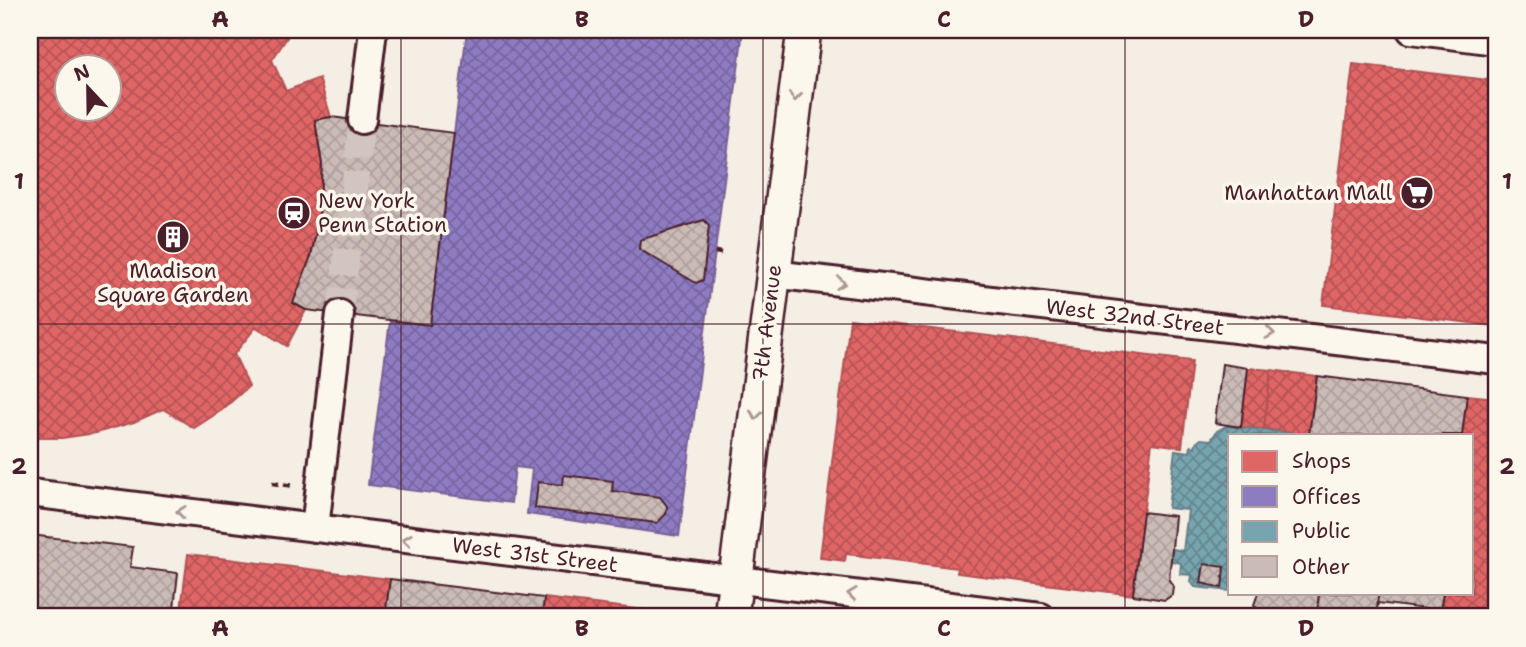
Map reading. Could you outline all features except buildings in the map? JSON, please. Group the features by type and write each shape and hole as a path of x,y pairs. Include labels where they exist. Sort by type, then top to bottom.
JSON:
{"main road":[{"name":"7th Avenue","path":"731,617 804,30"}],"street":[{"path":"362,120 373,30"},
{"path":"1411,30 1496,41"},
{"name":"West 32nd Street","path":"773,274 1496,360"},
{"path":"315,528 340,314"},
{"name":"West 31st Street","path":"30,493 735,579 897,608 1041,617"}],"path":[{"path":"272,484 301,487"}],"tunnel":[{"path":"340,314 362,120"}],"place":[{"name":"Manhattan Mall","path":"1417,193"},
{"name":"New York Penn Station","path":"294,213"},
{"name":"Madison Square Garden","path":"173,237"}]}
